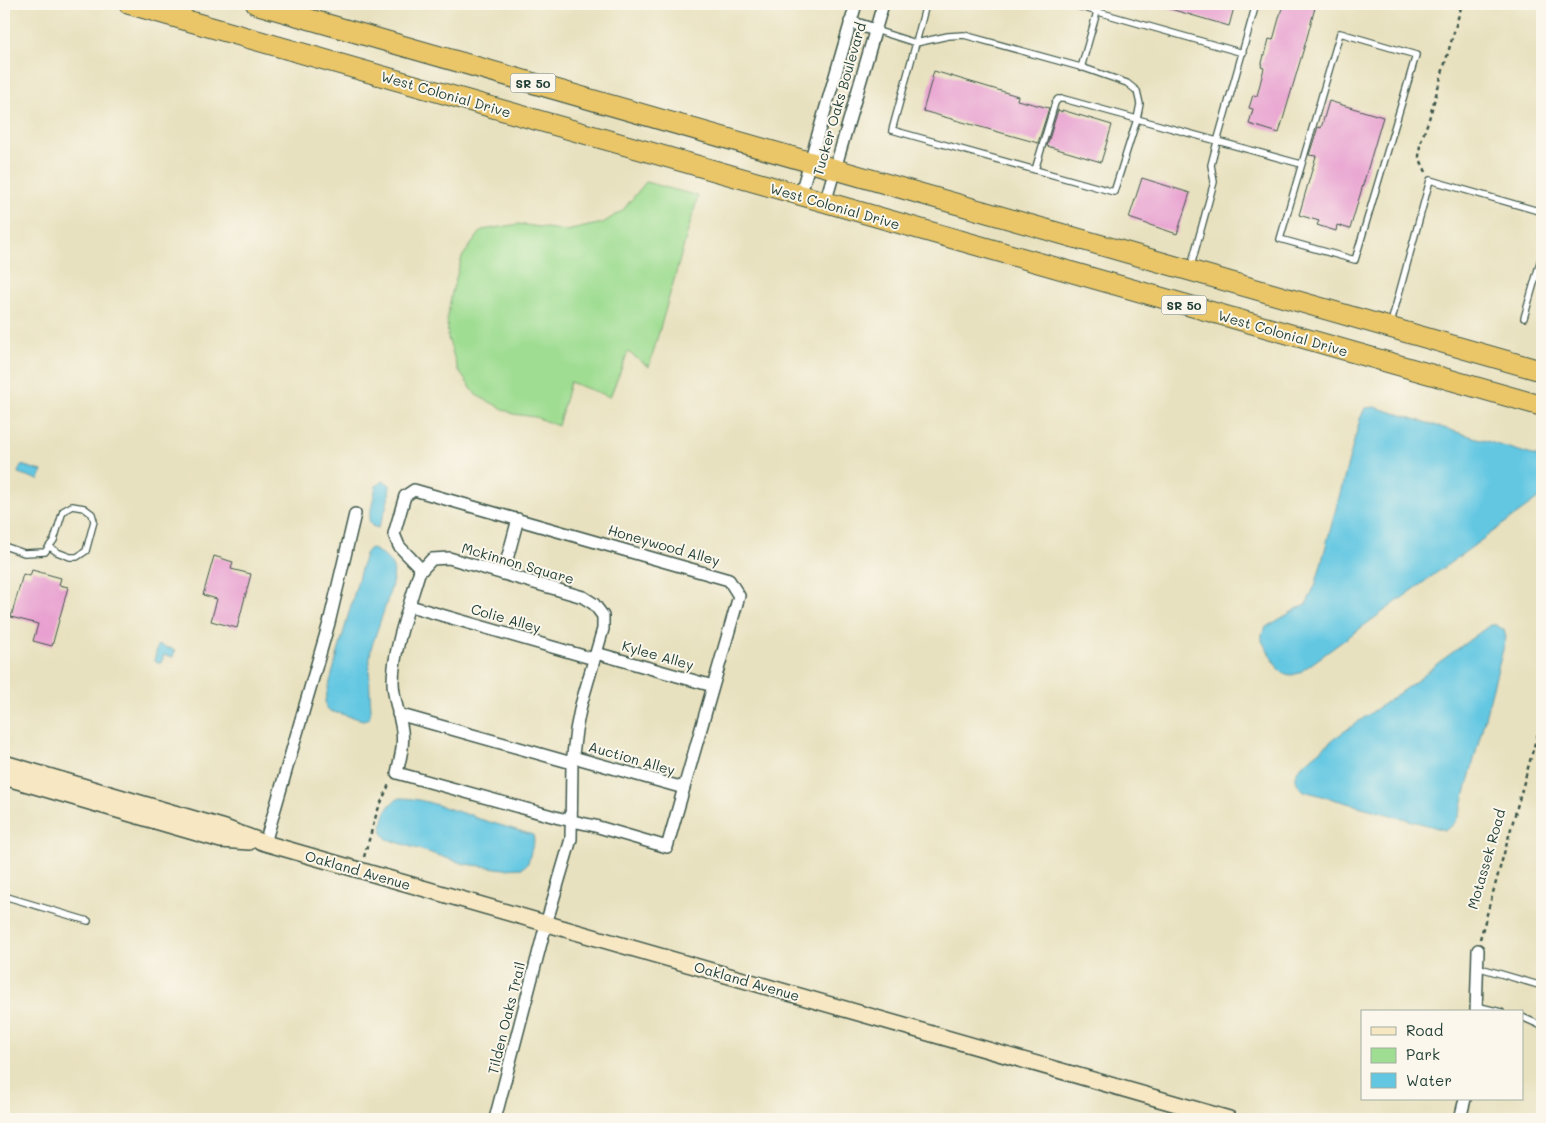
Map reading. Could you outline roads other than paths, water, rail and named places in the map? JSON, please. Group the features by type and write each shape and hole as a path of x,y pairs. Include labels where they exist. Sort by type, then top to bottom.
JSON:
{"highway":[{"name":"West Colonial Drive","path":"129,4 184,11 800,196 1542,406"},
{"name":"SR 50","path":"256,4 1542,371"}],"street":[{"name":"Tucker Oaks Boulevard","path":"800,196 856,4"},
{"name":"Tucker Oaks Boulevard","path":"825,203 883,4"},
{"path":"850,22 875,30"},
{"name":"Honeywood Alley","path":"422,570 399,546 394,534 405,496 414,490 729,580 739,596 667,847 595,826 570,821"},
{"path":"265,843 329,623 355,514"},
{"path":"503,574 518,520"},
{"name":"Mckinnon Square","path":"422,570 432,559 449,558 582,597 594,604 603,616 602,629 581,705 573,760 570,839 546,924"},
{"path":"422,570 419,573 396,652 393,682 403,747 397,773 570,821"},
{"name":"Colie Alley","path":"410,606 595,656"},
{"name":"Kylee Alley","path":"595,656 713,686"},
{"name":"Auction Alley","path":"398,714 684,788"},
{"name":"Oakland Avenue","path":"4,763 225,828 265,843 1225,1119"},
{"name":"Oakland Avenue","path":"4,777 221,840 265,843"},
{"name":"Tilden Oaks Trail","path":"495,1119 546,924"},
{"path":"1476,1009 1478,950"},
{"path":"1460,1119 1466,1100"}],"lane":[{"path":"875,30 916,43 948,36 964,35 1127,83 1137,91 1140,104 1137,120 1114,192 892,130 916,43 926,4"},
{"path":"1070,4 1243,53"},
{"path":"1190,271 1214,182 1211,165 1256,4"},
{"path":"1081,68 1097,12"},
{"path":"1340,33 1416,55 1356,260 1280,239 1301,164 1340,33"},
{"path":"1035,170 1055,103 1058,99 1064,99 1301,164"},
{"path":"1390,328 1430,180 1542,212"},
{"path":"1524,318 1542,255"},
{"path":"4,546 24,553 45,552 54,540 63,511 72,506 84,508 92,514 94,521 86,550 77,558 57,552 50,547"},
{"path":"4,896 88,921"},
{"path":"1477,967 1542,986"},
{"path":"1524,1018 1542,1026"}],"water":[{"path":"1375,407 1542,458 1542,496 1299,673 1285,674 1279,670 1262,641 1262,634 1266,627 1307,603 1316,583 1360,419 1365,408"},
{"path":"21,465 42,471 39,480 18,473"},
{"path":"384,481 390,485 386,507 378,528 372,526 369,520 376,486"},
{"path":"370,548 387,559 393,568 394,574 371,650 369,671 371,709 368,719 363,720 330,711 326,708 325,700 365,554"},
{"path":"1490,625 1496,625 1504,630 1506,638 1461,809 1457,819 1451,826 1445,830 1304,791 1301,788 1296,780 1296,774 1300,767 1335,738 1422,677"},
{"path":"158,645 175,650 173,657 164,655 161,663 154,661"},
{"path":"401,798 426,802 469,815 473,814 473,817 533,835 534,840 528,863 522,868 504,869 465,864 387,839 382,833 384,817 388,807"}]}
